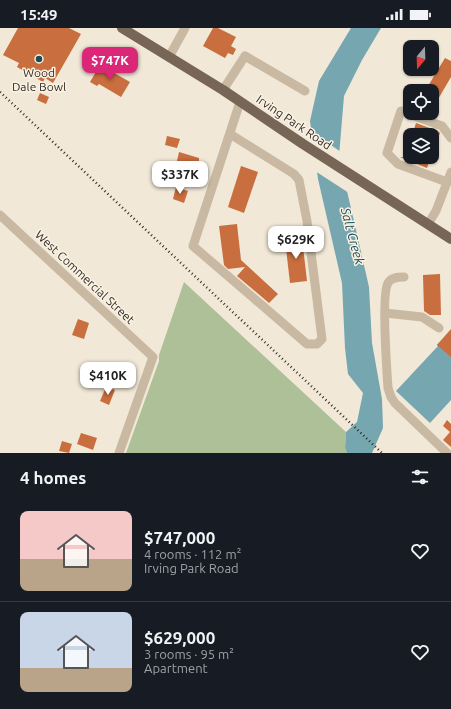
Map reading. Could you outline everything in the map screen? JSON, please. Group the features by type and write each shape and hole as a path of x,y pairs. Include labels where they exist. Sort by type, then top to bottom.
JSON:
{"main road":[{"name":"Irving Park Road","path":"122,28 223,90 303,144 451,239"}],"street":[{"path":"169,57 185,28"},
{"path":"223,90 245,56 305,91"},
{"path":"230,134 294,174 299,180 307,221 322,339 317,344 307,344 193,246 240,102"},
{"path":"447,182 398,164 387,153 401,111 442,126 451,138"},
{"path":"428,224 436,211 451,172"},
{"name":"West Commercial Street","path":"0,215 153,357 119,453"},
{"path":"404,277 395,278 387,284 385,313 388,388 395,403 448,453"},
{"path":"385,313 422,317 439,328"}],"green space":[{"path":"184,282 346,432 345,448 347,453 126,453 159,361 159,355"}],"water":[{"name":"Salt Creek","path":"351,28 381,28 362,60 344,96 339,156 369,287 372,343 382,399 383,428 372,453 347,453 345,448 346,432 357,422 363,393 348,374 345,348 342,283 318,179 310,121 319,81"},
{"path":"450,331 451,400 430,423 396,391"}],"pier":[{"path":"309,130 341,152 349,193 315,171"}],"building":[{"name":"Wood Dale Bowl","path":"18,28 69,28 81,34 53,83 45,78 43,82 17,67 19,63 3,55"},
{"path":"213,28 218,28 236,37 231,46 236,49 233,55 228,53 225,58 203,46"},
{"path":"445,58 451,61 451,77 439,98 439,84 429,84 434,76 439,76 439,68"},
{"path":"100,65 130,82 121,97 99,84 97,86 90,82"},
{"path":"40,93 49,97 46,104 37,100"},
{"path":"416,123 430,128 414,128"},
{"path":"167,136 180,139 177,148 165,145"},
{"path":"179,152 199,158 200,162 197,171 176,165"},
{"path":"417,164 428,164 427,168"},
{"path":"241,166 258,172 244,213 228,207"},
{"path":"176,187 188,191 184,203 173,199"},
{"path":"237,224 241,260 278,294 269,303 237,276 245,267 228,269 224,265 219,226"},
{"path":"302,238 307,281 290,283 285,240"},
{"path":"440,274 441,315 430,315 424,311 423,275"},
{"path":"78,319 89,323 84,339 72,335"},
{"path":"451,329 451,357 437,345"},
{"path":"106,387 115,390 109,405 100,401"},
{"path":"447,420 451,424 451,447 443,440 450,432 443,426"},
{"path":"81,433 97,438 93,450 77,444"},
{"path":"62,441 72,444 69,453 59,451"}],"railway":[{"path":"0,92 382,453"}],"place":[{"name":"Wood Dale Bowl","path":"39,59"}]}
